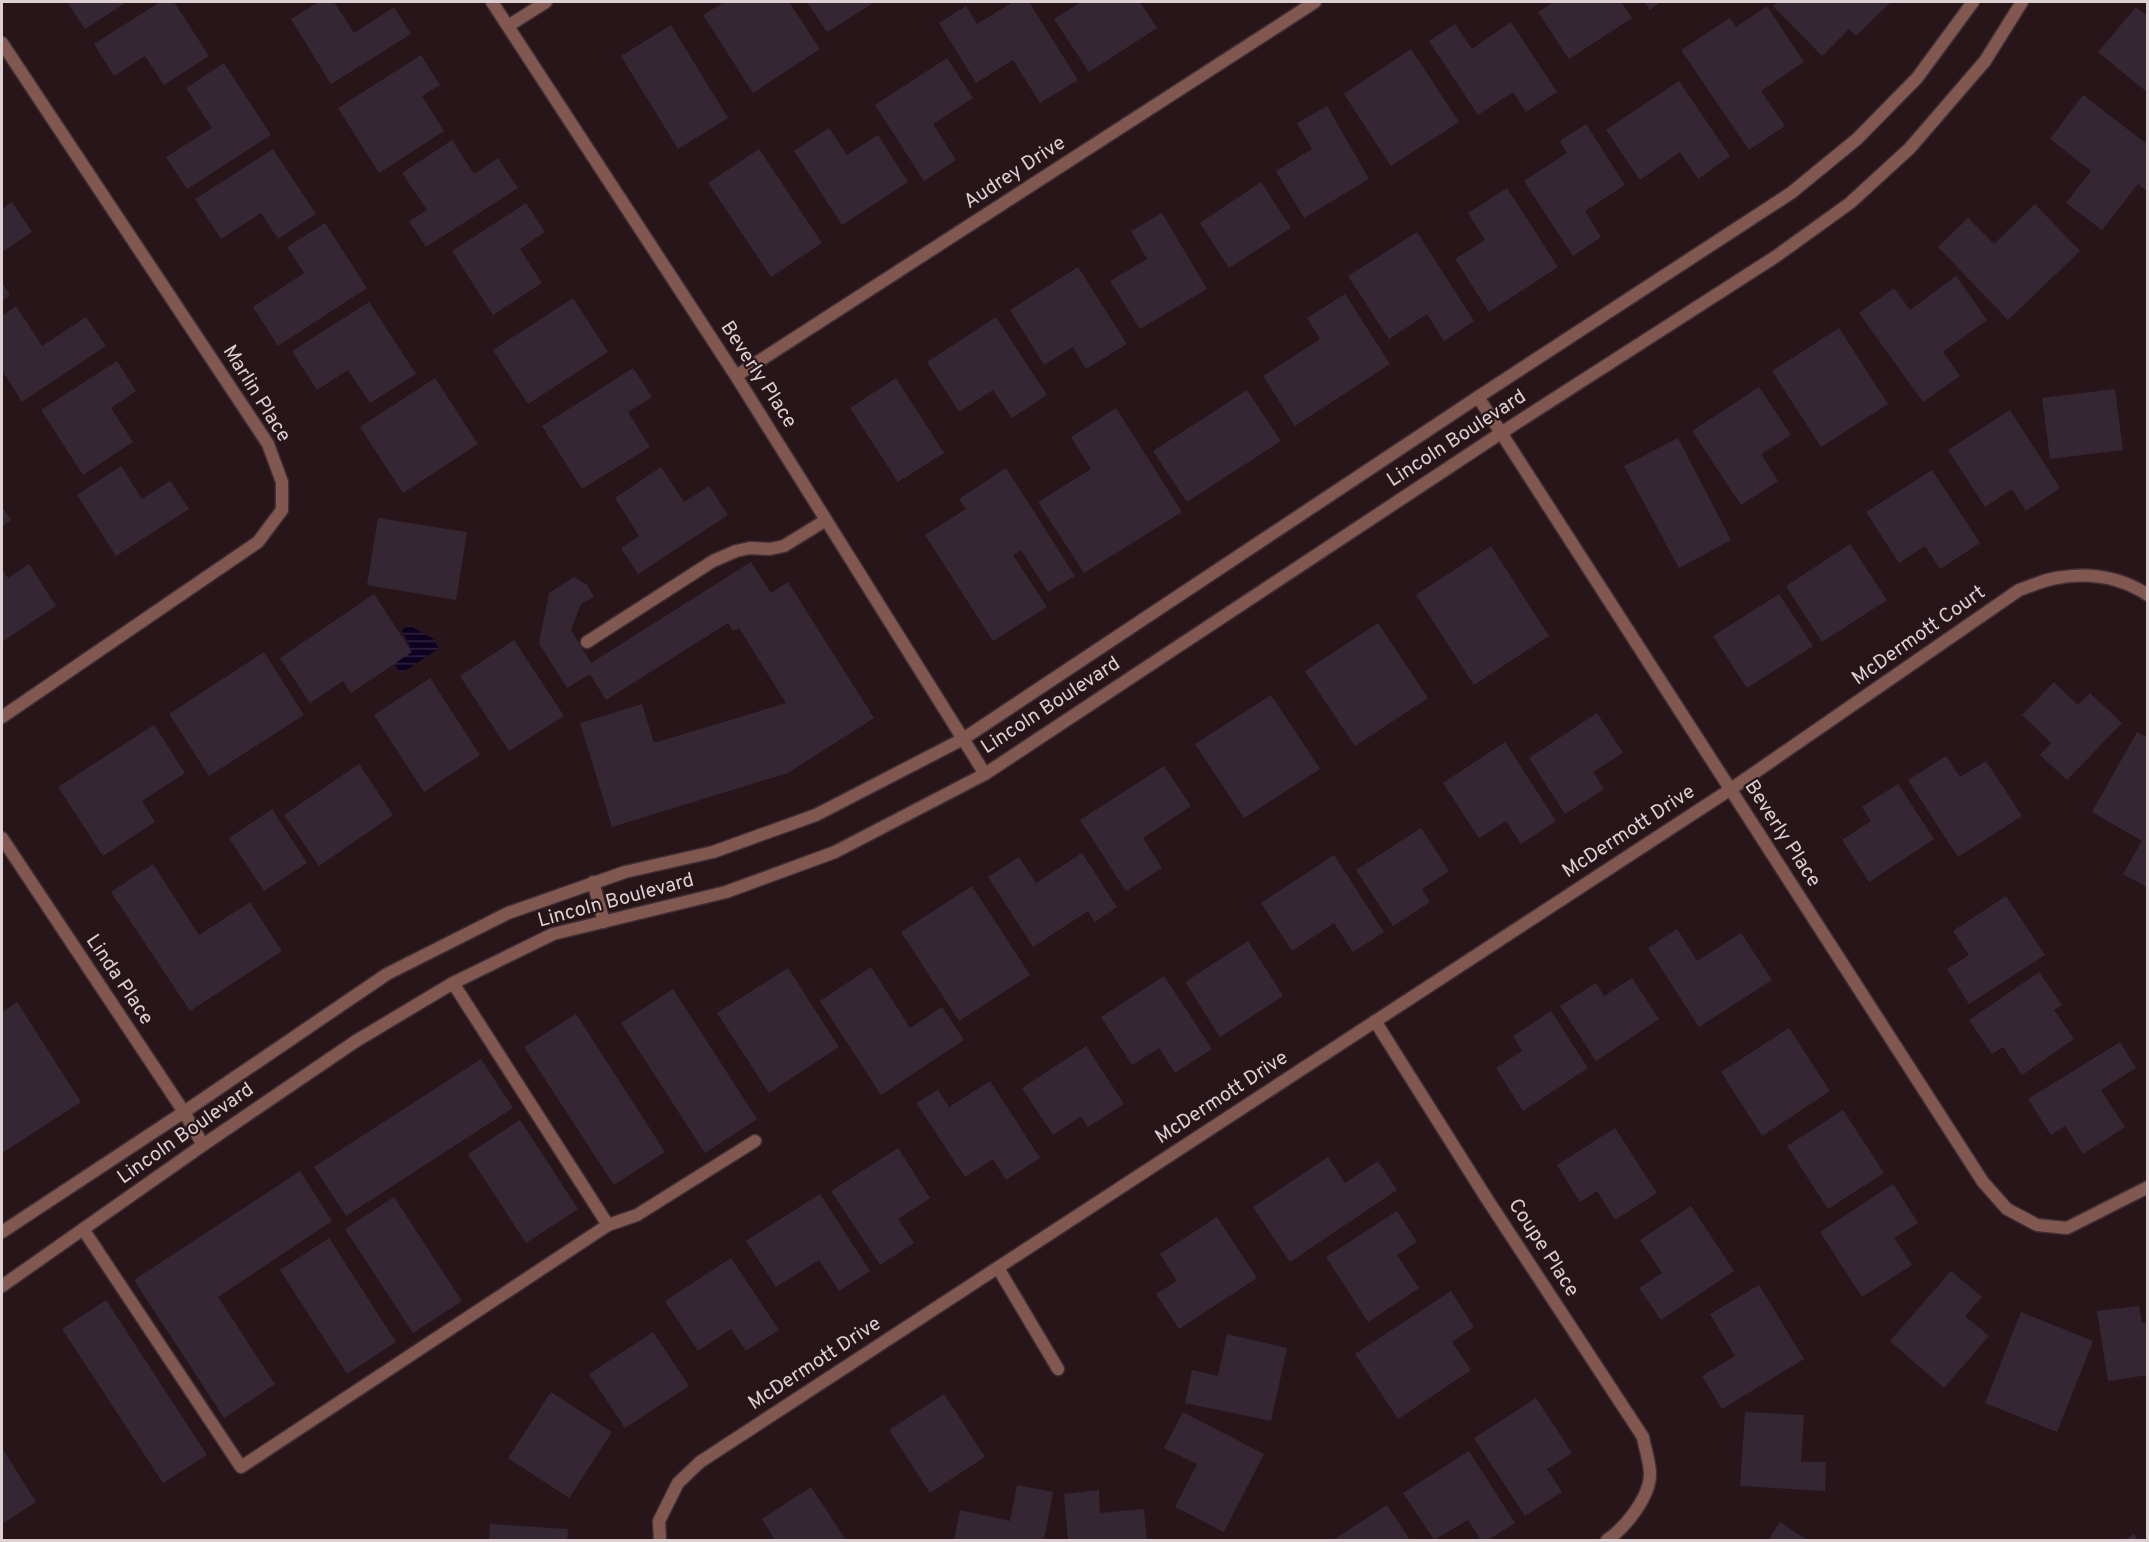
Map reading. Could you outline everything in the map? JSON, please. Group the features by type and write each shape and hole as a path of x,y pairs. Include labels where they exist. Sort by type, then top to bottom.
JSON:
{"street":[{"name":"Beverly Place","path":"492,2 736,376 985,774"},
{"path":"508,26 546,2"},
{"name":"Audrey Drive","path":"736,376 1315,2"},
{"name":"Lincoln Boulevard","path":"2,1232 387,974 508,912 625,872 713,852 816,815 963,739 1478,397 1791,193 1857,139 1917,78 1973,2"},
{"name":"Lincoln Boulevard","path":"2,1286 202,1145 356,1041 453,982 553,934 726,892 835,852 985,774 1501,433 1775,256 1850,203 1910,148 1985,61 2022,2"},
{"name":"Marlin Place","path":"2,43 268,444 282,482 282,510 258,543 2,717"},
{"name":"Beverly Place","path":"1478,397 1983,1182 2007,1209 2037,1225 2067,1228 2148,1187"},
{"path":"587,642 713,561 735,551 784,546 826,520"},
{"name":"McDermott Court","path":"1731,789 2019,590 2054,578 2092,575 2130,583 2148,595"},
{"name":"McDermott Drive","path":"660,1540 659,1521 678,1483 700,1462 1731,789"},
{"name":"Linda Place","path":"2,838 184,1112 202,1145"},
{"path":"593,882 604,922"},
{"path":"453,982 608,1225"},
{"name":"Coupe Place","path":"1375,1021 1487,1199 1643,1437 1650,1476 1641,1503 1617,1534 1607,1540"},
{"path":"83,1229 241,1467 608,1225 637,1215 755,1141"},
{"path":"998,1268 1058,1369"}],"shaded area":[{"path":"409,625 433,639 439,648 402,673 393,661 410,646 402,630"}],"building":[{"path":"67,2 127,2 85,29"},
{"path":"160,2 174,2 209,56 164,85 145,56 114,76 94,44"},
{"path":"319,2 334,2 354,33 394,7 411,34 331,84 291,19"},
{"path":"724,2 789,2 820,49 753,93 703,15"},
{"path":"807,2 875,2 827,32"},
{"path":"1013,2 1029,2 1078,80 1040,103 1013,60 976,83 939,23 966,6 977,24"},
{"path":"1081,2 1140,2 1157,28 1089,72 1054,19"},
{"path":"1554,2 1621,2 1632,18 1569,59 1538,12"},
{"path":"1644,2 1661,2 1650,10"},
{"path":"1777,2 1891,2 1856,36 1849,29 1822,56 1773,6"},
{"path":"1767,6 1804,62 1761,91 1785,126 1749,150 1681,50 1730,18 1736,27"},
{"path":"2136,7 2148,17 2148,93 2098,52"},
{"path":"1511,22 1557,92 1526,112 1513,92 1478,115 1429,41 1455,24 1472,49"},
{"path":"671,25 728,118 678,149 621,56"},
{"path":"1411,49 1459,122 1391,166 1344,94"},
{"path":"421,55 440,85 422,96 444,131 379,173 338,108"},
{"path":"947,58 973,98 933,124 956,160 924,181 875,105"},
{"path":"224,63 271,135 187,189 166,157 212,128 186,88"},
{"path":"1679,81 1730,156 1698,179 1680,152 1640,180 1606,130"},
{"path":"2083,95 2148,145 2148,192 2138,184 2102,230 2066,203 2091,171 2050,139"},
{"path":"1327,106 1369,179 1304,218 1276,171 1312,149 1297,123"},
{"path":"1586,124 1625,185 1585,211 1601,237 1573,256 1524,181 1567,153 1560,141"},
{"path":"829,128 847,155 878,135 908,182 842,225 794,151"},
{"path":"452,140 474,174 498,158 518,188 426,247 409,221 427,210 402,173"},
{"path":"273,149 316,214 278,239 261,213 221,239 195,199"},
{"path":"759,149 822,243 771,277 708,183"},
{"path":"1261,182 1291,228 1229,268 1200,223"},
{"path":"1507,188 1558,267 1489,312 1455,259 1485,240 1468,213"},
{"path":"12,202 32,232 2,252 2,209"},
{"path":"526,203 545,232 520,249 542,283 493,315 452,251"},
{"path":"2035,204 2080,251 2008,320 1938,247 1968,218 1994,244"},
{"path":"1162,213 1207,289 1140,329 1110,281 1147,259 1131,231"},
{"path":"325,223 367,288 278,346 253,307 304,273 287,247"},
{"path":"1417,232 1474,321 1444,341 1427,314 1389,339 1348,276"},
{"path":"1078,267 1127,344 1086,369 1073,347 1044,365 1010,310"},
{"path":"1956,276 1987,320 1943,352 1960,376 1923,402 1859,313 1894,288 1910,310"},
{"path":"2,282 10,295 2,301"},
{"path":"1345,294 1390,364 1295,426 1263,376 1320,339 1307,318"},
{"path":"573,298 608,352 528,404 493,350"},
{"path":"369,302 416,374 370,403 348,370 317,390 292,351"},
{"path":"16,306 42,346 86,317 106,346 22,402 2,370 2,316"},
{"path":"996,317 1047,395 1012,418 993,390 959,412 927,362"},
{"path":"1839,328 1888,404 1821,447 1772,371"},
{"path":"117,361 136,391 111,408 133,442 83,475 41,410"},
{"path":"633,368 652,397 628,412 650,447 582,489 542,426"},
{"path":"435,378 478,444 403,493 360,427"},
{"path":"896,378 944,453 898,482 850,408"},
{"path":"1759,387 1791,435 1761,454 1778,481 1741,505 1692,431"},
{"path":"2115,389 2123,450 2050,459 2042,398"},
{"path":"1247,390 1281,441 1187,502 1153,451"},
{"path":"1116,408 1182,512 1084,573 1038,502 1091,469 1071,437"},
{"path":"2010,410 2060,488 2026,511 2012,489 1985,507 1948,450"},
{"path":"1678,438 1731,540 1679,568 1624,466"},
{"path":"121,466 142,499 170,481 189,509 116,556 77,495"},
{"path":"661,467 684,502 709,486 728,515 638,574 621,548 639,536 615,498"},
{"path":"1006,468 1075,576 1048,592 1021,550 1013,555 1047,607 993,641 925,535 966,509 959,499"},
{"path":"1932,470 1980,543 1940,569 1925,546 1899,563 1866,512"},
{"path":"2,506 11,520 2,526"},
{"path":"378,518 467,532 456,600 367,585"},
{"path":"1850,544 1887,600 1822,642 1786,586"},
{"path":"1491,546 1549,636 1474,685 1416,595"},
{"path":"751,562 771,593 788,582 874,718 788,773 612,827 580,723 642,704 654,743 786,703 739,628 733,631 728,623 606,700 590,674 567,688 539,643 549,593 574,577 587,585 594,597 581,604 571,630 591,663"},
{"path":"29,564 56,606 2,642 2,569 8,578"},
{"path":"374,594 412,652 351,693 343,681 310,703 280,658"},
{"path":"1779,594 1813,646 1747,688 1713,636"},
{"path":"1378,623 1428,698 1355,746 1305,671"},
{"path":"514,640 564,716 509,751 460,676"},
{"path":"264,652 304,715 209,776 169,714"},
{"path":"430,678 480,755 424,792 374,715"},
{"path":"2054,682 2078,705 2090,693 2122,723 2067,780 2040,755 2051,743 2022,715"},
{"path":"1271,695 1320,769 1244,818 1195,744"},
{"path":"1597,713 1623,753 1593,772 1604,789 1565,814 1529,758"},
{"path":"154,725 185,773 142,801 155,822 103,856 58,787"},
{"path":"2137,732 2148,738 2148,888 2123,874 2142,841 2092,812"},
{"path":"1505,742 1556,821 1521,844 1506,821 1479,838 1443,783"},
{"path":"1946,756 1960,777 1986,761 2022,816 1958,857 1908,780"},
{"path":"359,764 393,815 319,866 284,815"},
{"path":"1164,766 1191,806 1143,838 1162,868 1126,891 1080,820"},
{"path":"1898,784 1934,839 1869,882 1842,840 1871,821 1862,807"},
{"path":"272,809 307,863 264,891 229,838"},
{"path":"1421,828 1449,871 1422,889 1430,902 1393,926 1356,870"},
{"path":"1082,853 1117,907 1095,922 1088,911 1033,947 988,877 1019,857 1036,883"},
{"path":"1334,855 1384,932 1353,952 1334,923 1292,951 1261,903"},
{"path":"153,864 199,935 250,902 282,951 190,1011 111,892"},
{"path":"972,886 1030,975 959,1021 901,932"},
{"path":"2006,896 2045,955 1969,1004 1947,969 1969,955 1953,931"},
{"path":"1677,929 1697,961 1741,933 1772,980 1699,1027 1648,948"},
{"path":"1248,941 1283,996 1220,1037 1185,982"},
{"path":"871,967 910,1028 942,1007 964,1040 881,1095 820,1001"},
{"path":"788,968 839,1047 769,1093 717,1013"},
{"path":"2039,972 2062,1005 2054,1010 2074,1039 2022,1075 2003,1047 1992,1054 1969,1020"},
{"path":"1164,976 1212,1049 1175,1073 1159,1048 1132,1065 1101,1017"},
{"path":"1632,978 1659,1019 1596,1061 1560,1006 1596,983 1604,996"},
{"path":"673,989 757,1119 705,1153 621,1023"},
{"path":"17,1002 81,1102 2,1153 2,1012"},
{"path":"1551,1011 1588,1068 1523,1111 1496,1068 1522,1051 1513,1036"},
{"path":"576,1014 665,1152 614,1185 524,1047"},
{"path":"1789,1028 1830,1091 1762,1136 1721,1072"},
{"path":"2120,1042 2136,1068 2101,1090 2125,1127 2083,1154 2065,1126 2051,1135 2028,1099"},
{"path":"1086,1046 1124,1104 1088,1127 1081,1116 1053,1135 1022,1088"},
{"path":"481,1059 513,1108 346,1216 314,1167"},
{"path":"990,1081 1040,1158 1006,1180 993,1159 965,1177 916,1103 938,1090 949,1107"},
{"path":"1843,1110 1884,1173 1828,1209 1787,1146"},
{"path":"520,1120 578,1209 526,1243 468,1154"},
{"path":"1615,1128 1657,1193 1615,1220 1597,1191 1580,1202 1557,1165"},
{"path":"898,1148 930,1198 898,1219 914,1243 880,1265 831,1191"},
{"path":"1328,1157 1345,1183 1378,1161 1397,1190 1290,1262 1253,1207"},
{"path":"300,1171 332,1221 218,1297 275,1384 224,1418 134,1280"},
{"path":"1893,1184 1918,1223 1894,1238 1912,1265 1862,1297 1820,1232"},
{"path":"820,1194 870,1271 839,1291 819,1260 776,1287 746,1241"},
{"path":"394,1197 462,1301 413,1333 345,1229"},
{"path":"1691,1206 1734,1271 1661,1320 1639,1288 1662,1273 1640,1240"},
{"path":"1397,1211 1417,1242 1397,1255 1419,1288 1368,1322 1326,1257"},
{"path":"1217,1217 1257,1278 1179,1329 1156,1294 1177,1281 1160,1254"},
{"path":"329,1238 396,1342 347,1374 280,1270"},
{"path":"731,1258 779,1330 746,1351 731,1329 698,1351 665,1301"},
{"path":"1951,1271 1982,1297 1965,1316 1989,1336 1944,1388 1890,1341"},
{"path":"1759,1285 1804,1359 1722,1409 1702,1376 1735,1356 1710,1314"},
{"path":"1451,1291 1474,1327 1452,1342 1471,1370 1398,1419 1355,1354"},
{"path":"106,1300 207,1455 163,1483 62,1329"},
{"path":"2139,1306 2142,1323 2148,1323 2148,1375 2108,1381 2097,1311"},
{"path":"2021,1312 2093,1341 2057,1432 1985,1403"},
{"path":"653,1332 689,1386 625,1428 589,1374"},
{"path":"1227,1334 1287,1348 1271,1421 1185,1403 1192,1370 1218,1376"},
{"path":"551,1392 612,1432 569,1498 508,1458"},
{"path":"944,1394 985,1457 930,1493 889,1430"},
{"path":"1536,1398 1572,1453 1547,1469 1562,1492 1525,1516 1474,1438"},
{"path":"1183,1412 1264,1454 1224,1532 1175,1507 1197,1464 1164,1448"},
{"path":"1745,1412 1804,1415 1801,1462 1826,1462 1825,1491 1740,1486"},
{"path":"2,1448 36,1502 2,1524"},
{"path":"1469,1451 1515,1523 1488,1540 1481,1540 1468,1520 1434,1540 1403,1493"},
{"path":"1017,1485 1053,1492 1044,1540 954,1540 960,1510 1010,1521"},
{"path":"811,1487 846,1540 775,1540 762,1519"},
{"path":"1099,1490 1100,1513 1144,1509 1147,1540 1068,1540 1064,1494"},
{"path":"1387,1505 1410,1540 1333,1540"},
{"path":"1780,1522 1807,1540 1768,1540"},
{"path":"490,1524 568,1529 567,1540 489,1540"},
{"path":"2134,1534 2138,1540 2124,1540"}]}
